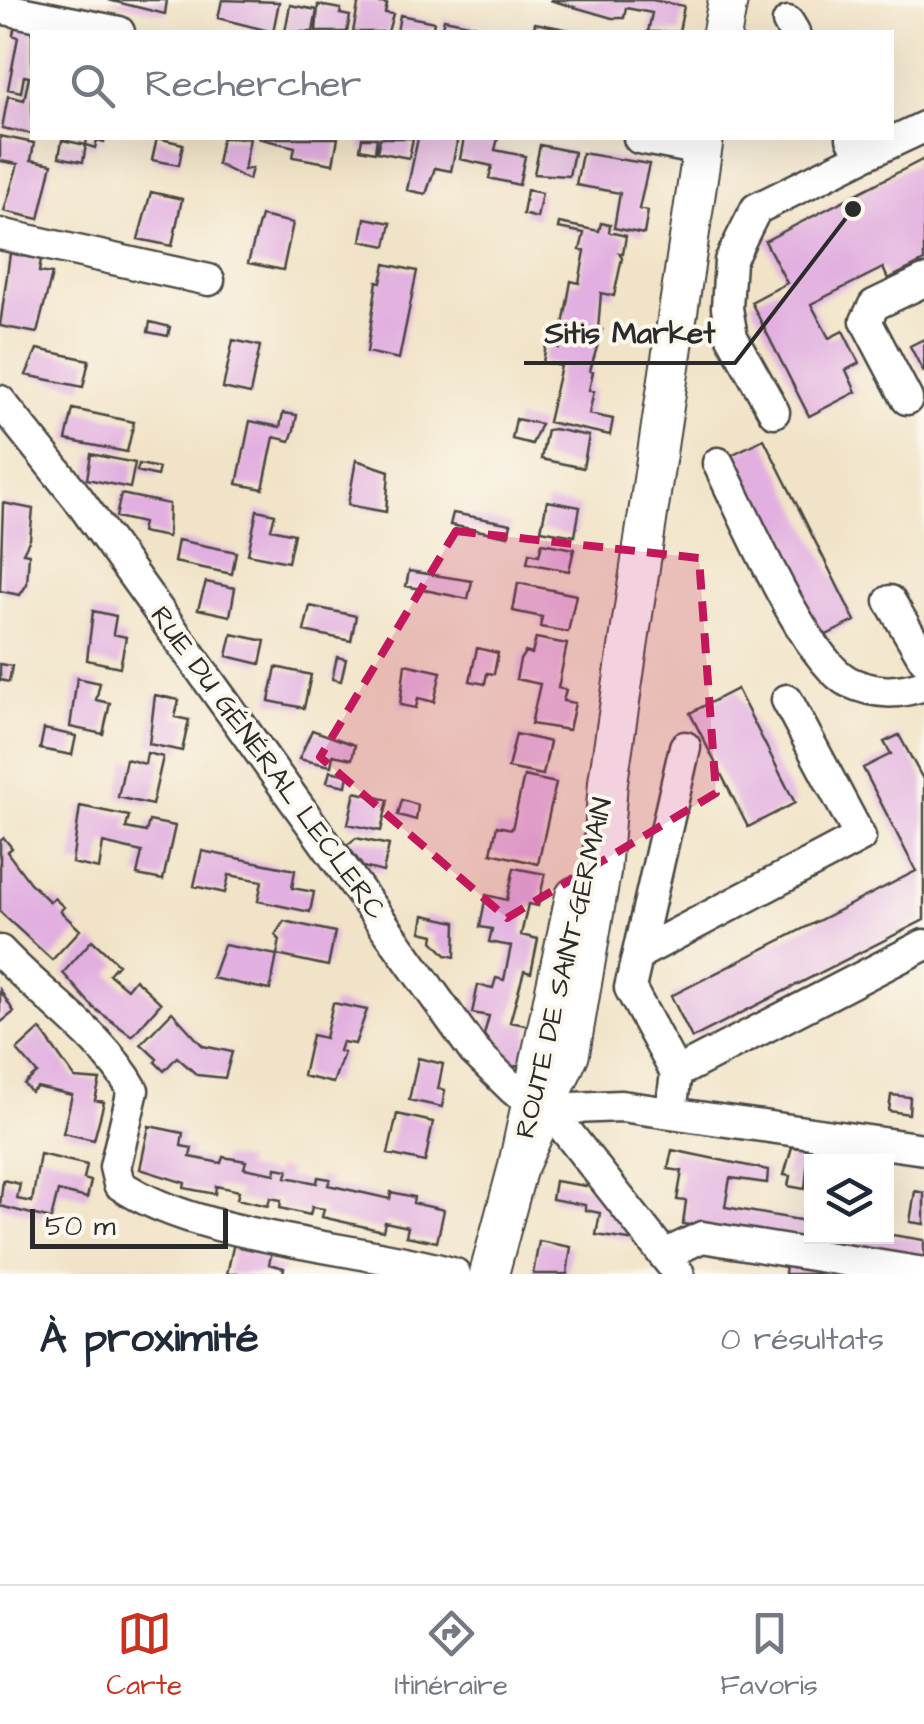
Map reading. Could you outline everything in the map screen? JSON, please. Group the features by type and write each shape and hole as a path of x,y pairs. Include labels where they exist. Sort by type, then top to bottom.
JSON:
{"main road":[{"path":"722,30 728,0"},
{"name":"ROUTE DE SAINT-GERMAIN","path":"489,1274 540,1106 570,1053 602,872 608,782 704,144"},
{"name":"ROUTE DE SAINT-GERMAIN","path":"540,1106 550,1008 582,866 608,782"}],"street":[{"path":"0,8 109,30"},
{"path":"894,136 924,127"},
{"path":"661,140 704,144"},
{"path":"774,412 732,337 727,308 730,261 756,209 857,147"},
{"path":"0,234 209,280"},
{"path":"907,399 866,321 874,306 924,281"},
{"name":"RUE DU GÉNÉRAL LECLERC","path":"0,401 77,497 474,1051 486,1066 540,1106 672,1264"},
{"path":"718,463 814,648 847,682 896,695 924,686"},
{"path":"890,601 924,659"},
{"path":"638,954 860,837 787,700"},
{"path":"671,1112 676,1073 630,988 686,747"},
{"path":"676,1073 924,946"},
{"path":"0,950 40,994 115,1058 133,1090 115,1167 119,1184 139,1198 182,1215 455,1274"},
{"path":"540,1106 621,1106 924,1150"},
{"path":"672,1264 702,1237 924,1273"}],"highlighted area":[{"path":"456,531 699,558 716,793 507,918 320,757"}],"building":[{"path":"108,0 167,0 165,14"},
{"path":"222,0 279,2 273,30 218,18"},
{"path":"359,0 387,4 385,13 393,14 389,30 353,30"},
{"path":"550,0 652,0 684,6 679,30 648,30 652,13 626,8 624,18"},
{"path":"290,5 317,10 313,30 285,30"},
{"path":"318,5 341,9 340,14 350,16 347,30 316,30"},
{"path":"400,15 434,22 432,30 397,30"},
{"path":"444,19 474,25 473,30 441,30"},
{"path":"535,23 570,30 533,30"},
{"path":"15,24 39,29 30,30 30,134 2,128 8,96 24,100 29,77 24,76 21,92 8,89 18,37 13,35"},
{"path":"0,136 34,143 31,160 52,164 39,219 4,211 18,164 0,161"},
{"path":"62,140 86,145 83,162 59,157"},
{"path":"87,140 97,140 95,148 86,145"},
{"path":"157,140 183,144 179,165 152,160"},
{"path":"222,140 250,140 244,170 252,168 249,180 217,164"},
{"path":"265,140 338,140 333,164 293,157 295,147"},
{"path":"362,140 377,140 375,152 360,149"},
{"path":"380,140 413,140 409,158 377,152"},
{"path":"418,140 458,140 451,171 435,168 426,194 407,190"},
{"path":"464,140 498,140 495,150 525,156 519,185 489,178 492,166 460,159"},
{"path":"540,145 574,152 569,176 534,174"},
{"path":"582,153 649,164 639,209 648,211 644,234 614,228 620,193 576,185"},
{"path":"924,159 924,261 888,279 883,268 811,304 829,338 843,331 859,363 846,370 856,392 809,416 751,302 787,283 765,241"},
{"path":"527,190 542,193 537,218 523,214"},
{"path":"151,192 182,199 172,246 138,239"},
{"path":"261,216 293,223 283,270 248,263"},
{"path":"365,218 391,223 386,246 361,241"},
{"path":"559,223 599,231 601,223 610,225 609,232 626,236 623,254 619,253 622,258 614,296 601,293 598,330 602,330 590,371 593,372 589,390 594,391 589,414 613,419 610,435 548,422 561,366 543,362 546,345 559,348 571,281 579,283 585,251 580,250 584,233 558,228"},
{"path":"10,253 41,260 39,272 52,274 37,333 0,326"},
{"path":"385,264 417,271 399,359 367,352 377,281 381,282"},
{"path":"150,322 170,327 168,336 148,332"},
{"path":"924,339 924,373 910,346"},
{"path":"233,340 260,346 250,394 223,388"},
{"path":"37,349 89,360 83,387 26,375"},
{"path":"73,409 134,422 127,452 66,440"},
{"path":"283,413 297,415 294,430 290,441 274,437 263,489 237,484 250,421 280,427"},
{"path":"516,419 541,424 532,444 512,439"},
{"path":"547,430 589,436 583,468 541,459"},
{"path":"764,439 855,621 818,639 727,457"},
{"path":"91,454 135,463 130,488 87,479"},
{"path":"356,460 389,471 386,512 348,505"},
{"path":"139,464 159,468 157,476 137,471"},
{"path":"121,494 169,504 168,537 141,532 143,523 116,517"},
{"path":"547,501 580,507 575,536 541,530"},
{"path":"3,503 33,509 30,539 23,553 29,554 27,584 20,595 0,591"},
{"path":"257,510 275,514 271,529 294,534 288,562 248,554"},
{"path":"453,513 511,524 508,536 450,525"},
{"path":"178,540 236,552 232,574 174,562"},
{"path":"542,543 574,549 569,571 527,563 529,553 539,555"},
{"path":"409,571 472,581 468,599 406,586"},
{"path":"206,582 235,588 230,616 198,609"},
{"path":"518,583 576,595 568,632 540,627 542,617 513,611"},
{"path":"310,606 356,616 351,641 304,631"},
{"path":"93,611 116,616 113,634 126,637 120,667 87,660"},
{"path":"232,634 265,641 260,664 227,656"},
{"path":"536,638 567,644 558,688 566,690 563,701 575,703 569,730 531,724 540,684 516,679 520,660 525,652 532,654"},
{"path":"477,648 498,653 494,674 487,673 485,684 470,681"},
{"path":"337,657 346,659 341,681 332,679"},
{"path":"0,664 12,666 9,682 0,680"},
{"path":"405,664 441,672 434,702 418,698 416,708 400,705"},
{"path":"276,667 311,675 304,708 269,701"},
{"path":"77,678 100,683 96,700 110,703 103,734 70,727"},
{"path":"737,689 795,803 748,827 690,713"},
{"path":"155,695 179,700 175,717 189,720 182,751 149,744"},
{"path":"44,729 76,736 72,755 40,749"},
{"path":"312,730 355,745 352,759 333,755 331,766 299,759"},
{"path":"516,734 550,742 543,775 508,768"},
{"path":"899,735 924,781 924,920 692,1038 671,996 916,871 863,768 891,754 884,742"},
{"path":"147,753 163,757 152,805 118,797 126,759 145,764"},
{"path":"330,771 348,775 346,786 327,782"},
{"path":"524,776 556,783 538,864 491,853 497,826 512,829"},
{"path":"355,792 388,800 381,831 348,824"},
{"path":"402,800 418,805 416,820 398,815"},
{"path":"80,806 129,816 126,828 146,832 149,821 175,826 163,880 137,875 142,852 103,843 99,869 72,863"},
{"path":"4,838 12,848 7,852 30,883 50,902 54,898 64,907 60,911 80,930 52,960 0,912 0,841"},
{"path":"356,838 389,845 383,872 363,867 347,845"},
{"path":"202,851 295,870 292,888 314,892 310,912 258,901 262,881 229,875 225,893 194,886"},
{"path":"514,868 545,874 538,906 528,904 521,935 538,939 531,973 524,971 510,1022 530,1026 521,1065 509,1068 484,1035 489,1016 472,1013 478,985 493,988 496,978 504,980 511,946 489,942 492,929 480,927 486,895 507,900"},
{"path":"424,915 456,922 455,957 446,955 433,941 434,935 421,932"},
{"path":"284,921 335,932 328,966 277,955 280,940 275,935"},
{"path":"92,940 118,964 109,974 127,989 135,979 161,1003 132,1036 94,1008 63,973"},
{"path":"224,945 277,955 270,990 212,978"},
{"path":"0,990 14,1012 0,1023"},
{"path":"333,1003 367,1010 355,1044 342,1042 339,1051 344,1053 333,1083 303,1076 312,1035 325,1038"},
{"path":"172,1012 203,1046 232,1052 225,1078 197,1075 177,1057 164,1071 155,1062 157,1059 141,1044"},
{"path":"40,1029 75,1078 100,1080 95,1100 104,1102 94,1140 63,1133 72,1095 37,1087 31,1092 24,1084 37,1073 17,1050"},
{"path":"418,1058 443,1064 438,1089 445,1090 442,1107 409,1100"},
{"path":"891,1095 910,1097 909,1114 889,1111"},
{"path":"397,1114 433,1122 425,1162 388,1154"},
{"path":"149,1126 183,1133 181,1146 192,1148 190,1157 221,1163 223,1157 246,1161 244,1168 275,1174 276,1168 288,1170 286,1177 317,1183 318,1177 330,1179 328,1185 390,1199 391,1192 414,1197 413,1203 444,1210 437,1242 406,1236 408,1227 385,1222 383,1231 322,1217 324,1209 312,1207 310,1215 280,1208 281,1200 270,1198 268,1206 237,1199 239,1191 216,1186 215,1194 184,1188 185,1183 140,1169"},
{"path":"792,1147 809,1149 808,1154 804,1154 804,1189 788,1186 790,1176 784,1175"},
{"path":"672,1150 768,1170 767,1183 730,1178 725,1207 804,1221 804,1244 683,1224 686,1201 677,1200 682,1171 668,1169"},
{"path":"40,1154 87,1165 84,1179 91,1181 87,1198 58,1191 51,1219 0,1206 3,1180 20,1184 17,1199 32,1202"},
{"path":"555,1181 592,1187 636,1241 596,1235 600,1213 585,1210 585,1205 552,1199"},
{"path":"915,1191 924,1193 924,1224 910,1222"},
{"path":"894,1235 924,1240 924,1263 807,1244 894,1244"},
{"path":"235,1238 273,1247 269,1264 284,1268 283,1274 227,1274"},
{"path":"539,1241 571,1247 567,1274 533,1274"},
{"path":"786,1263 824,1269 824,1274 785,1274"}],"place":[{"name":"Sitis Market","path":"853,209"}]}
